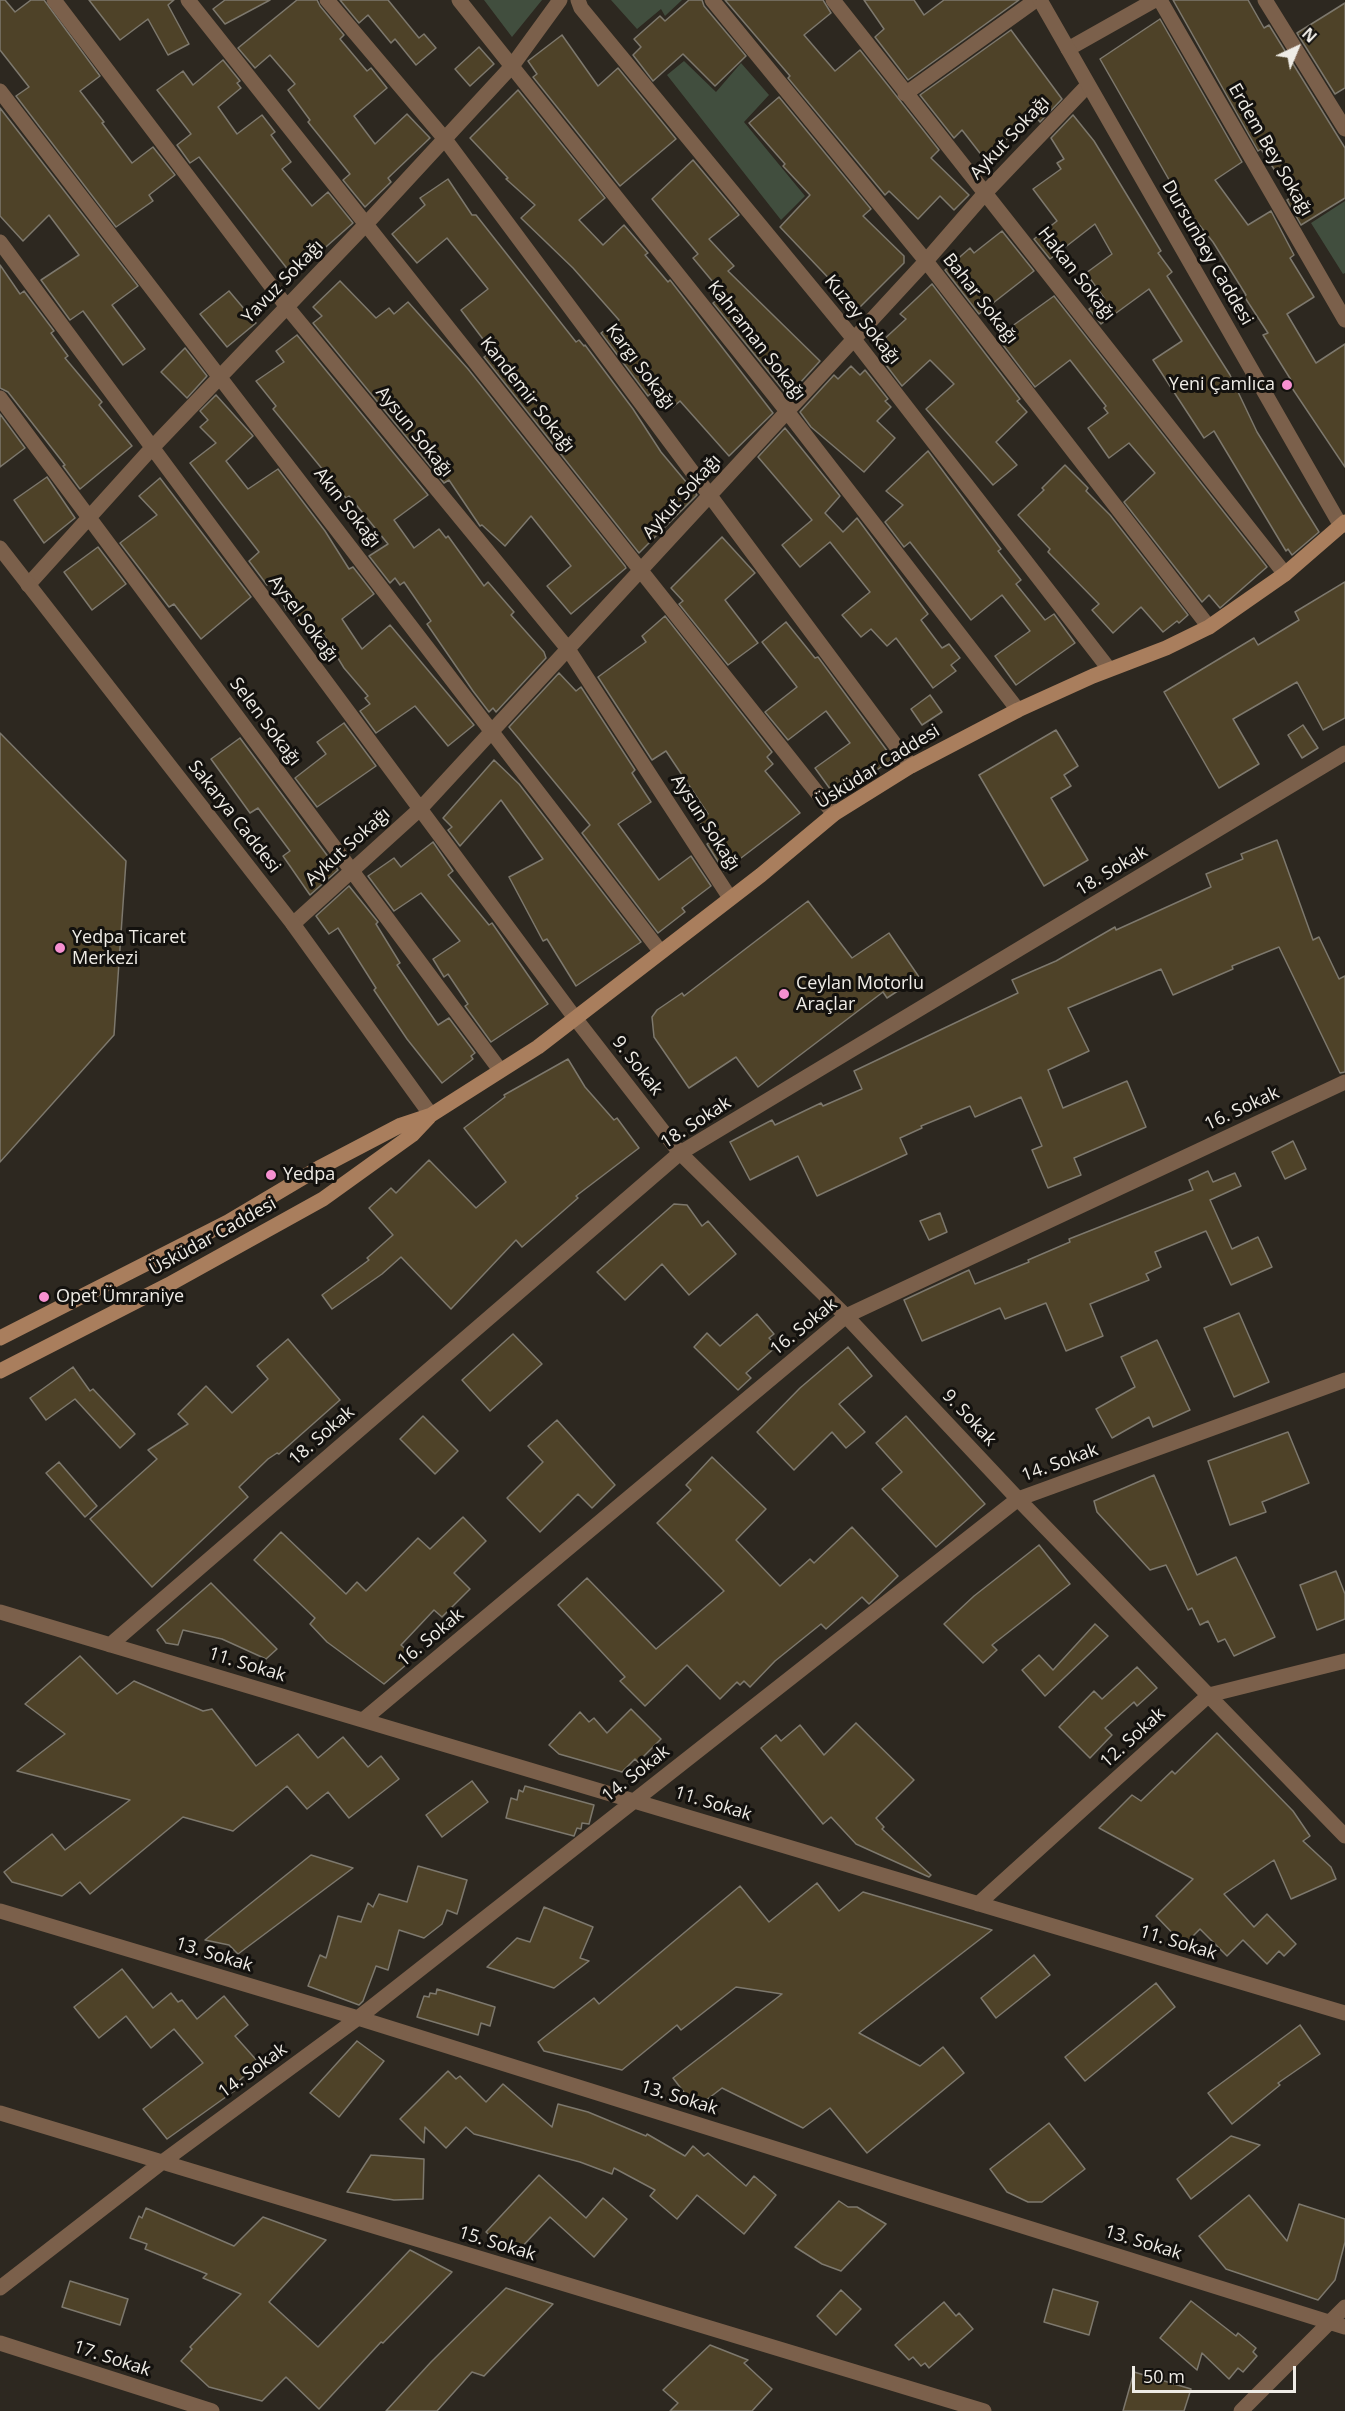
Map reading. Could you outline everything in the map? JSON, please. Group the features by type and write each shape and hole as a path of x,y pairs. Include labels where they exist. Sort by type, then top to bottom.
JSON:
{"main road":[{"name":"Üsküdar Caddesi","path":"0,1338 218,1227 390,1130 431,1115 538,1047 834,814 911,766 1018,710 1109,669 1166,648 1209,627 1286,574 1343,524"},
{"name":"Üsküdar Caddesi","path":"0,1371 168,1285 323,1199 412,1135 431,1115"}],"street":[{"name":"Aysun Sokağı","path":"54,0 286,307 568,649 730,898"},
{"name":"Kandemir Sokağı","path":"188,0 834,814"},
{"name":"Kargı Sokağı","path":"327,0 444,138 712,495 911,766"},
{"name":"Kahraman Sokağı","path":"459,0 786,410 1018,710"},
{"name":"Yavuz Sokağı","path":"28,585 220,375 367,223 512,66 560,0"},
{"name":"Kuzey Sokağı","path":"578,0 581,8 853,338 1109,669"},
{"name":"Bahar Sokağı","path":"712,0 926,261 1209,627"},
{"name":"Hakan Sokağı","path":"833,0 1286,574"},
{"path":"905,94 1038,0"},
{"name":"Dursunbey Caddesi","path":"1038,0 1343,524"},
{"path":"1068,49 1155,0"},
{"name":"Erdem Bey Sokağı","path":"1160,0 1345,320"},
{"path":"1265,0 1345,129"},
{"name":"Aykut Sokağı","path":"293,924 421,808 712,495 786,410 926,261 986,192 1088,85"},
{"name":"Akın Sokağı","path":"0,91 493,730 660,951"},
{"name":"Aysel Sokağı","path":"0,242 151,449 421,808 575,1018"},
{"name":"Selen Sokağı","path":"0,398 500,1070"},
{"name":"Sakarya Caddesi","path":"0,548 293,924 431,1115"},
{"name":"18. Sokak","path":"110,1645 680,1153 1345,753"},
{"name":"9. Sokak","path":"575,1018 680,1153 846,1316 1018,1498 1345,1836"},
{"name":"16. Sokak","path":"363,1720 846,1316 1345,1082"},
{"name":"14. Sokak","path":"0,2288 161,2163 358,2018 1018,1498 1345,1380"},
{"name":"11. Sokak","path":"0,1612 1345,2013"},
{"name":"12. Sokak","path":"978,1904 1209,1695 1345,1661"},
{"name":"13. Sokak","path":"0,1911 358,2018 1338,2325"},
{"name":"15. Sokak","path":"0,2113 984,2411"},
{"path":"1241,2411 1338,2325 1345,2307"},
{"name":"17. Sokak","path":"0,2343 212,2411"}],"green space":[{"path":"484,0 542,0 512,37"},
{"path":"611,0 682,0 665,16 661,9 637,29"},
{"path":"684,61 716,92 741,63 769,95 744,122 805,196 781,220 667,75"},
{"path":"1345,201 1345,273 1343,274 1311,223"}],"building":[{"path":"0,0 5,0 15,12 31,0 44,0 100,76 80,91 104,122 102,123 132,163 153,147 175,175 149,195 153,201 116,227 16,96 29,87 0,50"},
{"path":"89,0 174,0 168,5 189,44 168,55 148,19 120,40"},
{"path":"225,0 270,0 225,24 213,9"},
{"path":"297,0 317,0 344,35 340,39 367,71 371,68 387,88 354,116 375,144 407,114 430,138 388,178 391,182 365,207 343,180 350,174 308,122 310,120 288,90 295,84 270,55 255,68 238,48"},
{"path":"340,0 388,0 419,38 424,34 436,48 416,65 395,39 391,43 368,15 359,23"},
{"path":"689,0 702,0 704,6 746,56 715,86 683,54 653,81 633,55 641,47 634,39 660,16 665,21"},
{"path":"725,0 823,0 831,13 804,35 835,71 860,50 939,150 931,158 969,195 954,210 940,196 918,219 889,191 885,195 788,78 790,76"},
{"path":"864,0 914,0 924,15 944,0 1019,0 908,80 875,37 884,29"},
{"path":"1173,0 1248,0 1264,28 1269,25 1345,148 1345,198 1301,225 1287,200 1292,197 1261,149 1258,151"},
{"path":"1345,3 1345,88 1335,94 1297,33"},
{"path":"1160,19 1242,162 1215,180 1248,225 1271,211 1294,255 1290,258 1314,297 1287,314 1316,363 1345,344 1345,467 1288,382 1291,380 1263,335 1268,333 1244,296 1246,295 1213,242 1184,206 1100,59"},
{"path":"1011,30 1062,99 1040,122 1036,117 983,157 962,130 954,138 920,95"},
{"path":"562,35 598,86 618,68 676,139 620,186 533,77 537,74 528,61"},
{"path":"479,47 494,64 470,86 455,69"},
{"path":"223,60 240,81 237,83 241,88 218,107 237,134 262,115 275,132 271,135 291,162 282,169 312,206 328,192 353,223 293,276 199,157 190,163 177,145 191,134 157,90 183,71 193,85"},
{"path":"518,90 605,198 579,220 603,245 624,225 648,253 645,255 668,282 670,280 773,413 729,456 680,401 673,407 657,388 648,396 601,333 619,320 573,268 521,218 535,205 506,179 508,178 470,138"},
{"path":"779,97 871,209 863,216 904,256 904,263 858,309 780,227 810,195 783,166 785,164 749,123"},
{"path":"0,108 138,286 112,305 145,349 123,365 83,311 70,320 41,280 79,255 49,215 23,241 0,216"},
{"path":"1073,115 1094,141 1161,251 1158,253 1172,272 1167,276 1230,375 1257,432 1319,532 1292,555 1288,549 1286,551 1214,431 1204,438 1153,360 1182,341 1149,289 1101,324 1089,309 1104,298 1086,273 1112,254 1095,224 1050,259 1034,239 1057,221 1033,189 1061,169 1057,163 1064,159 1051,138"},
{"path":"693,160 739,215 709,239 734,266 728,271 820,361 788,396 713,303 718,299 708,286 713,282 693,258 698,254 652,199"},
{"path":"448,179 472,215 476,215 576,342 579,340 585,345 633,409 661,452 697,495 639,553 484,357 492,351 461,310 488,289 447,238 417,263 392,234 425,205 420,198"},
{"path":"1002,231 1034,271 979,314 945,270 970,248 974,253"},
{"path":"0,265 20,294 24,291 54,331 51,333 68,356 65,358 102,402 99,405 132,446 80,489 63,466 65,465 8,392 0,388"},
{"path":"340,281 376,318 389,308 394,314 408,302 468,369 625,566 626,568 571,614 547,586 571,566 531,516 505,546 482,525 480,526 449,480 444,483 313,323 322,316 313,307"},
{"path":"932,284 1020,399 1017,401 1027,412 996,442 1017,465 993,485 926,409 954,384 930,360 902,386 880,357 888,350 881,342 906,319 900,314"},
{"path":"229,291 256,323 227,347 200,314"},
{"path":"1054,296 1267,567 1220,608 1209,595 1202,602 1124,502 1155,473 1129,443 1109,458 1088,428 1108,413 1104,408 1106,406 1070,360 1035,387 997,337"},
{"path":"297,335 428,495 394,520 414,548 439,529 446,538 448,536 484,586 488,582 514,612 511,615 544,652 546,658 496,712 493,708 489,712 473,691 427,624 431,621 404,582 400,585 395,578 390,583 369,556 388,544 349,496 346,498 273,409 276,406 256,381 284,362 276,351"},
{"path":"185,348 207,376 187,398 161,372"},
{"path":"851,366 860,375 865,370 888,399 885,401 891,407 877,421 895,438 864,472 811,427 800,412 834,375 838,379"},
{"path":"216,395 253,436 226,461 248,489 278,469 325,531 349,569 353,567 374,594 342,619 362,649 390,625 474,725 448,746 415,706 376,733 360,711 370,704 365,698 368,696 344,668 322,632 313,639 292,608 286,610 274,580 267,585 249,561 259,552 190,463 216,443 200,427 208,420 200,411"},
{"path":"0,414 25,448 0,467"},
{"path":"785,428 840,496 825,513 843,532 857,518 928,614 921,620 942,648 949,644 960,658 951,665 956,671 933,688 896,638 887,646 871,629 861,637 842,615 870,592 830,542 800,567 782,545 812,520 758,457"},
{"path":"928,451 1001,549 998,551 1021,580 1016,584 1045,620 1054,614 1075,643 1016,685 995,656 1030,631 1002,595 971,620 910,542 904,547 885,522 903,505 886,491"},
{"path":"1065,465 1088,488 1086,491 1110,515 1188,615 1179,623 1177,621 1163,632 1141,607 1113,633 1092,610 1099,604 1048,552 1050,549 1018,515 1044,490 1042,488"},
{"path":"47,477 75,518 44,543 14,500"},
{"path":"160,478 251,597 201,639 174,604 169,607 120,543 157,515 139,496"},
{"path":"722,537 755,573 725,600 758,643 728,665 679,604 683,601 671,588"},
{"path":"98,547 126,584 92,610 64,572"},
{"path":"1345,582 1345,718 1323,730 1297,682 1233,719 1259,764 1219,788 1164,692 1254,638 1258,645 1299,620 1295,612"},
{"path":"665,616 772,752 767,757 773,764 765,771 800,813 724,871 707,844 714,839 699,821 708,814 666,751 652,760 598,677 646,642 642,636"},
{"path":"786,622 815,658 818,657 893,759 865,778 861,774 833,793 815,768 850,743 826,711 788,740 765,712 797,687 762,642"},
{"path":"559,673 576,691 581,687 635,770 632,773 651,802 618,824 659,880 691,856 711,886 682,908 685,912 658,933 582,833 590,825 509,727"},
{"path":"930,695 942,712 922,725 911,709"},
{"path":"344,723 376,766 317,807 295,778 326,754 317,742"},
{"path":"1303,725 1318,748 1302,758 1288,735"},
{"path":"1056,730 1078,766 1064,775 1071,786 1051,798 1088,860 1044,886 979,775"},
{"name":"Yedpa Ticaret Merkezi","path":"0,733 126,861 114,1035 0,1162"},
{"path":"240,738 338,870 310,895 283,856 290,851 258,808 250,813 211,759"},
{"path":"494,760 519,784 641,942 576,986 547,939 543,941 509,877 543,859 501,800 460,846 448,830 452,827 443,818"},
{"path":"1277,840 1313,940 1319,937 1339,979 1345,976 1345,1072 1340,1073 1279,947 1232,966 1233,969 1173,995 1161,969 1068,1008 1089,1051 1048,1070 1063,1108 1127,1081 1146,1127 1074,1158 1081,1175 1048,1188 1032,1150 1042,1146 1021,1097 975,1117 970,1106 921,1126 922,1128 900,1138 907,1154 817,1196 798,1156 750,1180 730,1142 772,1120 775,1125 821,1103 823,1106 862,1089 854,1071 1018,993 1012,980 1056,961 1115,927 1116,930 1211,887 1206,874 1243,859 1241,854"},
{"path":"433,842 453,871 448,875 489,925 492,923 548,1004 491,1042 465,1006 468,1004 448,974 444,977 433,959 460,941 421,893 394,911 368,876 394,858 401,867"},
{"path":"349,886 378,922 376,924 400,963 397,965 438,1025 449,1018 475,1053 471,1056 473,1059 442,1083 407,1039 374,990 376,988 338,928 329,934 316,916"},
{"name":"Ceylan Motorlu Araçlar","path":"808,901 852,958 889,933 919,977 887,998 883,992 758,1087 736,1057 689,1088 654,1037 652,1017 657,1010 682,993 684,996"},
{"path":"568,1059 585,1087 614,1120 617,1118 639,1148 576,1196 578,1198 522,1247 516,1240 451,1309 401,1257 382,1274 332,1309 322,1295 369,1260 367,1258 393,1235 369,1208 391,1188 396,1193 429,1160 476,1208 506,1182 464,1128 505,1097 504,1095"},
{"path":"1293,1141 1306,1169 1285,1179 1272,1152"},
{"path":"1208,1171 1213,1182 1235,1173 1241,1186 1210,1200 1232,1249 1258,1237 1272,1267 1231,1285 1206,1231 1155,1252 1161,1267 1146,1274 1149,1280 1090,1304 1103,1336 1066,1351 1046,1303 1005,1319 1000,1308 922,1341 904,1300 969,1270 975,1284 1029,1262 1028,1260 1070,1242 1069,1239 1193,1190 1189,1180"},
{"path":"674,1204 687,1205 702,1226 708,1221 736,1254 689,1295 662,1264 625,1300 597,1272"},
{"path":"940,1213 947,1232 929,1240 920,1221"},
{"path":"1239,1313 1269,1382 1234,1397 1204,1328"},
{"path":"757,1314 774,1334 769,1338 777,1346 746,1373 751,1378 738,1390 694,1347 707,1333 720,1346"},
{"path":"513,1334 542,1364 490,1411 462,1380"},
{"path":"288,1339 340,1400 279,1454 268,1459 239,1487 248,1497 152,1587 90,1519 157,1459 148,1450 188,1424 178,1414 206,1386 232,1413 268,1379 257,1366"},
{"path":"1157,1340 1190,1410 1153,1427 1149,1417 1112,1438 1096,1409 1135,1387 1121,1357"},
{"path":"848,1347 872,1376 839,1404 865,1432 846,1448 832,1432 794,1470 757,1432 800,1388"},
{"path":"73,1367 90,1391 93,1389 135,1434 120,1448 75,1399 46,1420 30,1398"},
{"path":"423,1416 458,1451 435,1474 400,1439"},
{"path":"906,1416 985,1504 936,1547 882,1489 902,1472 876,1443"},
{"path":"557,1420 615,1485 592,1508 578,1494 540,1532 507,1498 543,1462 528,1446"},
{"path":"1288,1432 1309,1483 1262,1502 1266,1512 1230,1525 1208,1461"},
{"path":"712,1457 766,1509 736,1540 780,1586 810,1559 814,1563 852,1527 898,1576 869,1604 862,1597 826,1629 821,1624 775,1661 750,1687 744,1681 740,1685 737,1682 720,1699 687,1665 645,1706 620,1681 625,1677 558,1605 587,1578 656,1649 724,1591 657,1523 691,1490 686,1485"},
{"path":"59,1462 97,1506 85,1517 46,1473"},
{"path":"1154,1475 1197,1575 1236,1557 1275,1637 1234,1656 1225,1639 1218,1642 1208,1621 1200,1625 1192,1608 1188,1610 1166,1565 1150,1570 1097,1512 1094,1501"},
{"path":"463,1517 486,1541 454,1573 470,1589 442,1617 434,1610 401,1645 415,1657 384,1684 327,1642 310,1624 315,1618 254,1560 281,1532 346,1594 357,1582 366,1591 418,1538 430,1549"},
{"path":"1039,1545 1070,1584 992,1645 997,1650 983,1663 944,1624 974,1596"},
{"path":"1336,1571 1345,1594 1345,1619 1317,1630 1300,1585"},
{"path":"211,1583 277,1649 266,1659 222,1639 183,1630 178,1645 166,1643 157,1630"},
{"path":"1095,1624 1108,1636 1045,1696 1022,1670 1039,1655 1053,1670"},
{"path":"80,1656 117,1694 134,1681 203,1711 212,1709 256,1766 298,1734 318,1758 343,1737 368,1767 381,1756 399,1779 349,1818 328,1792 307,1809 287,1786 233,1831 183,1817 90,1894 80,1882 62,1896 12,1882 4,1872 52,1834 65,1850 130,1800 17,1771 65,1734 25,1704"},
{"path":"1137,1667 1157,1688 1137,1706 1134,1702 1105,1728 1112,1735 1090,1758 1059,1727 1094,1691 1102,1699"},
{"path":"631,1709 661,1739 638,1762 635,1759 622,1772 559,1754 549,1745 580,1712 589,1722 594,1718 607,1733"},
{"path":"856,1723 914,1780 876,1818 884,1827 882,1829 931,1875 929,1877 856,1844 831,1817 823,1824 761,1748 776,1735 781,1741 800,1725 824,1755"},
{"path":"1217,1733 1293,1811 1310,1836 1303,1841 1331,1867 1336,1879 1291,1899 1274,1860 1224,1894 1254,1927 1267,1914 1296,1944 1284,1956 1279,1951 1267,1964 1243,1940 1227,1956 1200,1929 1184,1945 1156,1916 1193,1879 1099,1828 1132,1795 1141,1801 1172,1771 1175,1774"},
{"path":"472,1781 488,1802 442,1837 426,1815"},
{"path":"525,1786 594,1805 589,1824 582,1823 581,1829 577,1828 574,1836 506,1818 511,1798 517,1800 519,1790 523,1792"},
{"path":"311,1855 353,1868 238,1954 229,1945 205,1940"},
{"path":"418,1866 467,1880 457,1914 447,1910 442,1924 424,1938 399,1930 388,1970 376,1966 363,2001 359,2005 308,1986 320,1955 326,1958 338,1916 361,1922 368,1903 373,1907 379,1894 407,1902"},
{"path":"817,1883 839,1911 863,1892 992,1930 859,2033 920,2066 943,2047 964,2073 867,2153 830,2108 803,2128 722,2088 696,2108 673,2078 782,1994 736,1987 681,2030 677,2025 622,2070 544,2051 538,2042 594,1998 599,2004 740,1886 769,1922"},
{"path":"544,1907 593,1927 580,1958 589,1961 554,1988 487,1967 517,1938 530,1942"},
{"path":"1034,1955 1050,1975 996,2018 981,1998"},
{"path":"122,1969 153,2008 171,1993 178,2002 182,2000 197,2019 224,1996 248,2025 235,2036 259,2063 233,2086 237,2089 167,2139 143,2109 203,2063 174,2029 151,2048 126,2016 99,2038 74,2007"},
{"path":"1156,1983 1175,2007 1085,2081 1065,2057"},
{"path":"437,1989 495,2007 490,2026 481,2023 478,2035 417,2017 424,1996 429,1997 430,1993 436,1994"},
{"path":"1300,2025 1320,2054 1278,2083 1280,2085 1232,2124 1208,2093"},
{"path":"357,2041 384,2061 339,2117 310,2093"},
{"path":"448,2071 456,2079 460,2076 486,2102 503,2084 552,2127 558,2104 588,2112 646,2136 647,2134 685,2156 693,2146 704,2156 708,2153 746,2186 754,2176 776,2195 744,2234 697,2195 677,2219 650,2196 655,2190 614,2168 612,2174 580,2162 474,2134 466,2127 446,2148 425,2127 424,2143 400,2119"},
{"path":"1049,2123 1085,2169 1042,2202 1028,2202 1007,2192 990,2169"},
{"path":"1231,2136 1260,2145 1191,2199 1177,2179"},
{"path":"371,2155 424,2159 423,2199 394,2200 347,2192"},
{"path":"539,2175 586,2218 603,2198 627,2219 594,2257 550,2217 518,2251 508,2242 503,2247 486,2232"},
{"path":"1249,2195 1287,2241 1299,2204 1345,2219 1345,2242 1335,2280 1318,2300 1226,2269 1199,2236"},
{"path":"839,2201 848,2207 857,2207 886,2224 841,2271 822,2264 795,2247"},
{"path":"146,2208 234,2246 263,2217 326,2240 269,2302 318,2347 410,2250 452,2272 383,2343 381,2342 319,2409 286,2377 262,2401 209,2387 181,2361 192,2349 190,2347 241,2294 203,2278 207,2274 145,2249 147,2244 130,2238 139,2216 142,2218"},
{"path":"70,2281 128,2299 120,2325 62,2307"},
{"path":"506,2288 553,2304 484,2376 472,2372 437,2411 386,2411 431,2362"},
{"path":"1053,2289 1098,2302 1089,2335 1044,2322"},
{"path":"841,2290 861,2309 836,2335 817,2316"},
{"path":"1191,2301 1236,2336 1238,2333 1256,2348 1253,2352 1257,2356 1243,2372 1238,2368 1229,2379 1202,2353 1197,2370 1160,2338"},
{"path":"944,2302 956,2316 959,2313 973,2329 929,2368 925,2363 921,2366 913,2357 909,2360 895,2345"},
{"path":"710,2345 748,2360 744,2363 772,2389 752,2411 670,2411 678,2403 663,2390"},
{"path":"1134,2372 1191,2389 1184,2411 1123,2411"}],"place":[{"name":"Yeni Çamlıca","path":"1287,385"},
{"name":"Yedpa Ticaret Merkezi","path":"60,948"},
{"name":"Ceylan Motorlu Araçlar","path":"784,994"},
{"name":"Yedpa","path":"271,1175"},
{"name":"Opet Ümraniye","path":"44,1297"}]}
